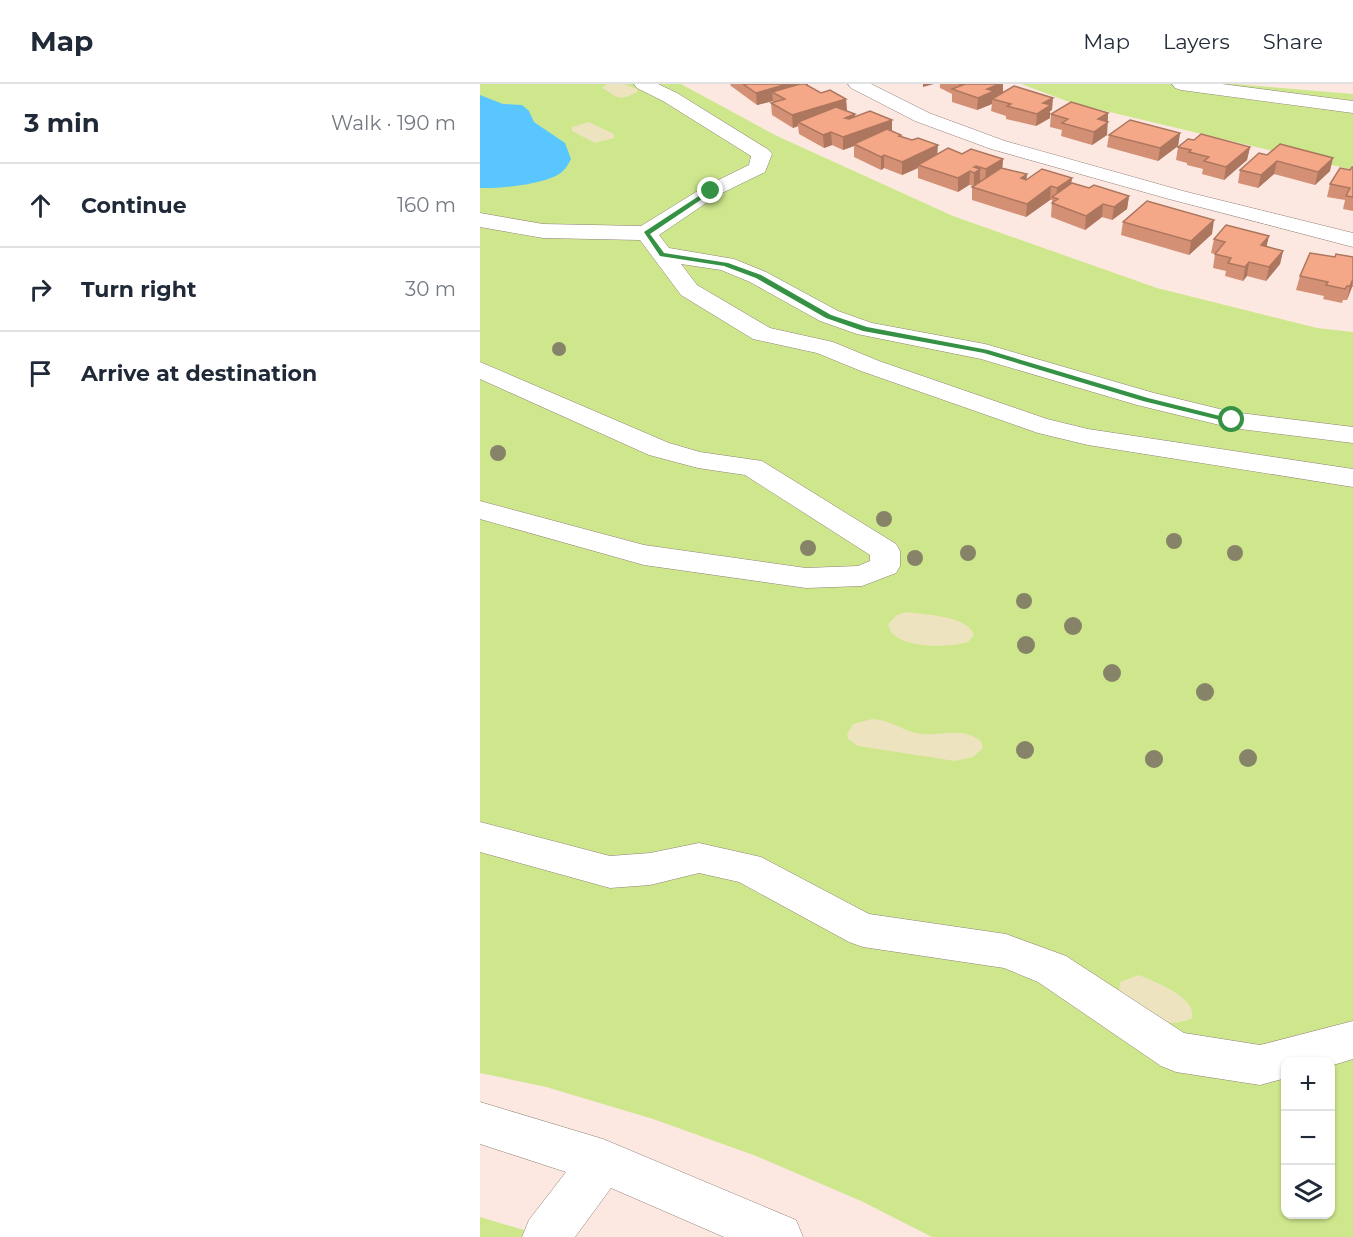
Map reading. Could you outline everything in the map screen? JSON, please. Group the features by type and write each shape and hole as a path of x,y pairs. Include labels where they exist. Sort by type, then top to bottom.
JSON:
{"street":[{"path":"480,220 543,231 646,233 711,191 758,168 762,154 670,97 643,84"},
{"path":"857,84 922,117 998,145 1199,201 1353,240"},
{"path":"1181,84 1353,107"},
{"path":"646,233 689,290 762,334 824,347 870,366 1038,425 1088,437 1353,478"},
{"path":"662,254 726,264 758,276 828,316 866,329 985,351 1146,399 1232,420 1353,435"},
{"path":"480,370 659,449 698,460 752,467 776,480 885,551 885,566 862,576 806,578 783,575 644,555 480,510"},
{"path":"480,837 610,872 650,869 699,858 747,868 863,930 1006,951 1052,969 1176,1052 1260,1065 1353,1040"},
{"path":"480,1123 603,1161 780,1237"},
{"path":"546,1237 603,1161"}],"green space":[{"path":"480,84 681,84 777,136 953,216 1157,288 1317,328 1353,332 1353,1237 932,1237 861,1201 756,1156 653,1119 546,1087 480,1073"},
{"path":"1021,84 1235,84 1353,94 1353,170 1072,103"},
{"path":"480,1217 547,1237 480,1237"}],"sand":[{"path":"607,84 624,84 637,89 637,92 626,97 618,97 602,88"},
{"path":"589,122 614,134 614,138 595,143 572,131 572,127"},
{"path":"906,612 955,620 970,628 974,635 968,642 959,644 935,646 910,643 900,639 892,632 888,624 897,615"},
{"path":"872,719 916,733 957,733 973,736 981,741 983,748 973,757 955,761 858,746 848,739 847,734 853,724"},
{"path":"1139,975 1182,997 1192,1010 1192,1018 1171,1023 1162,1021 1145,1012 1119,992 1120,982"}],"water":[{"path":"480,95 503,104 522,105 529,111 534,122 565,143 571,159 564,170 556,176 536,182 499,188 480,188"}],"building":[{"path":"743,84 787,84 756,93"},
{"path":"805,84 821,93 830,90 846,99 792,115 771,103 785,99 772,92"},
{"path":"959,84 999,84 987,89 994,91 978,98 952,89 963,85"},
{"path":"1014,86 1053,98 1043,103 1051,105 1037,114 1007,106 1011,104 992,99"},
{"path":"1071,102 1108,113 1098,119 1108,122 1094,132 1062,123 1068,119 1051,114"},
{"path":"836,107 855,114 845,118 849,119 870,111 892,120 843,137 831,132 823,135 798,122"},
{"path":"1130,120 1180,133 1160,148 1109,135"},
{"path":"887,129 901,135 899,136 912,140 918,138 938,145 902,162 884,155 881,157 854,144"},
{"path":"1201,134 1250,147 1226,167 1204,161 1209,157 1178,147 1188,139 1194,140"},
{"path":"1280,144 1333,158 1318,172 1277,161 1261,175 1240,170 1259,153 1267,155"},
{"path":"948,148 962,154 971,149 1003,159 986,169 976,166 974,167 980,169 974,173 970,171 958,178 918,165"},
{"path":"1352,167 1353,197 1346,196 1350,188 1330,184 1340,168 1350,170"},
{"path":"1001,168 1027,174 1021,178 1026,180 1042,169 1072,178 1057,188 1051,186 1027,204 972,187"},
{"path":"1072,183 1089,188 1094,185 1129,196 1114,207 1103,204 1086,216 1052,203 1058,199 1052,197"},
{"path":"1147,201 1214,220 1191,241 1123,222"},
{"path":"1226,225 1269,236 1261,245 1283,251 1269,267 1249,262 1245,267 1228,263 1231,258 1215,254 1225,242 1214,239"},
{"path":"1310,253 1353,257 1353,279 1350,286 1345,289 1326,285 1328,282 1300,276"}],"route":[{"path":"711,191 646,233 662,254 726,264 758,276 828,316 866,329 985,351 1146,399 1232,420"}]}
